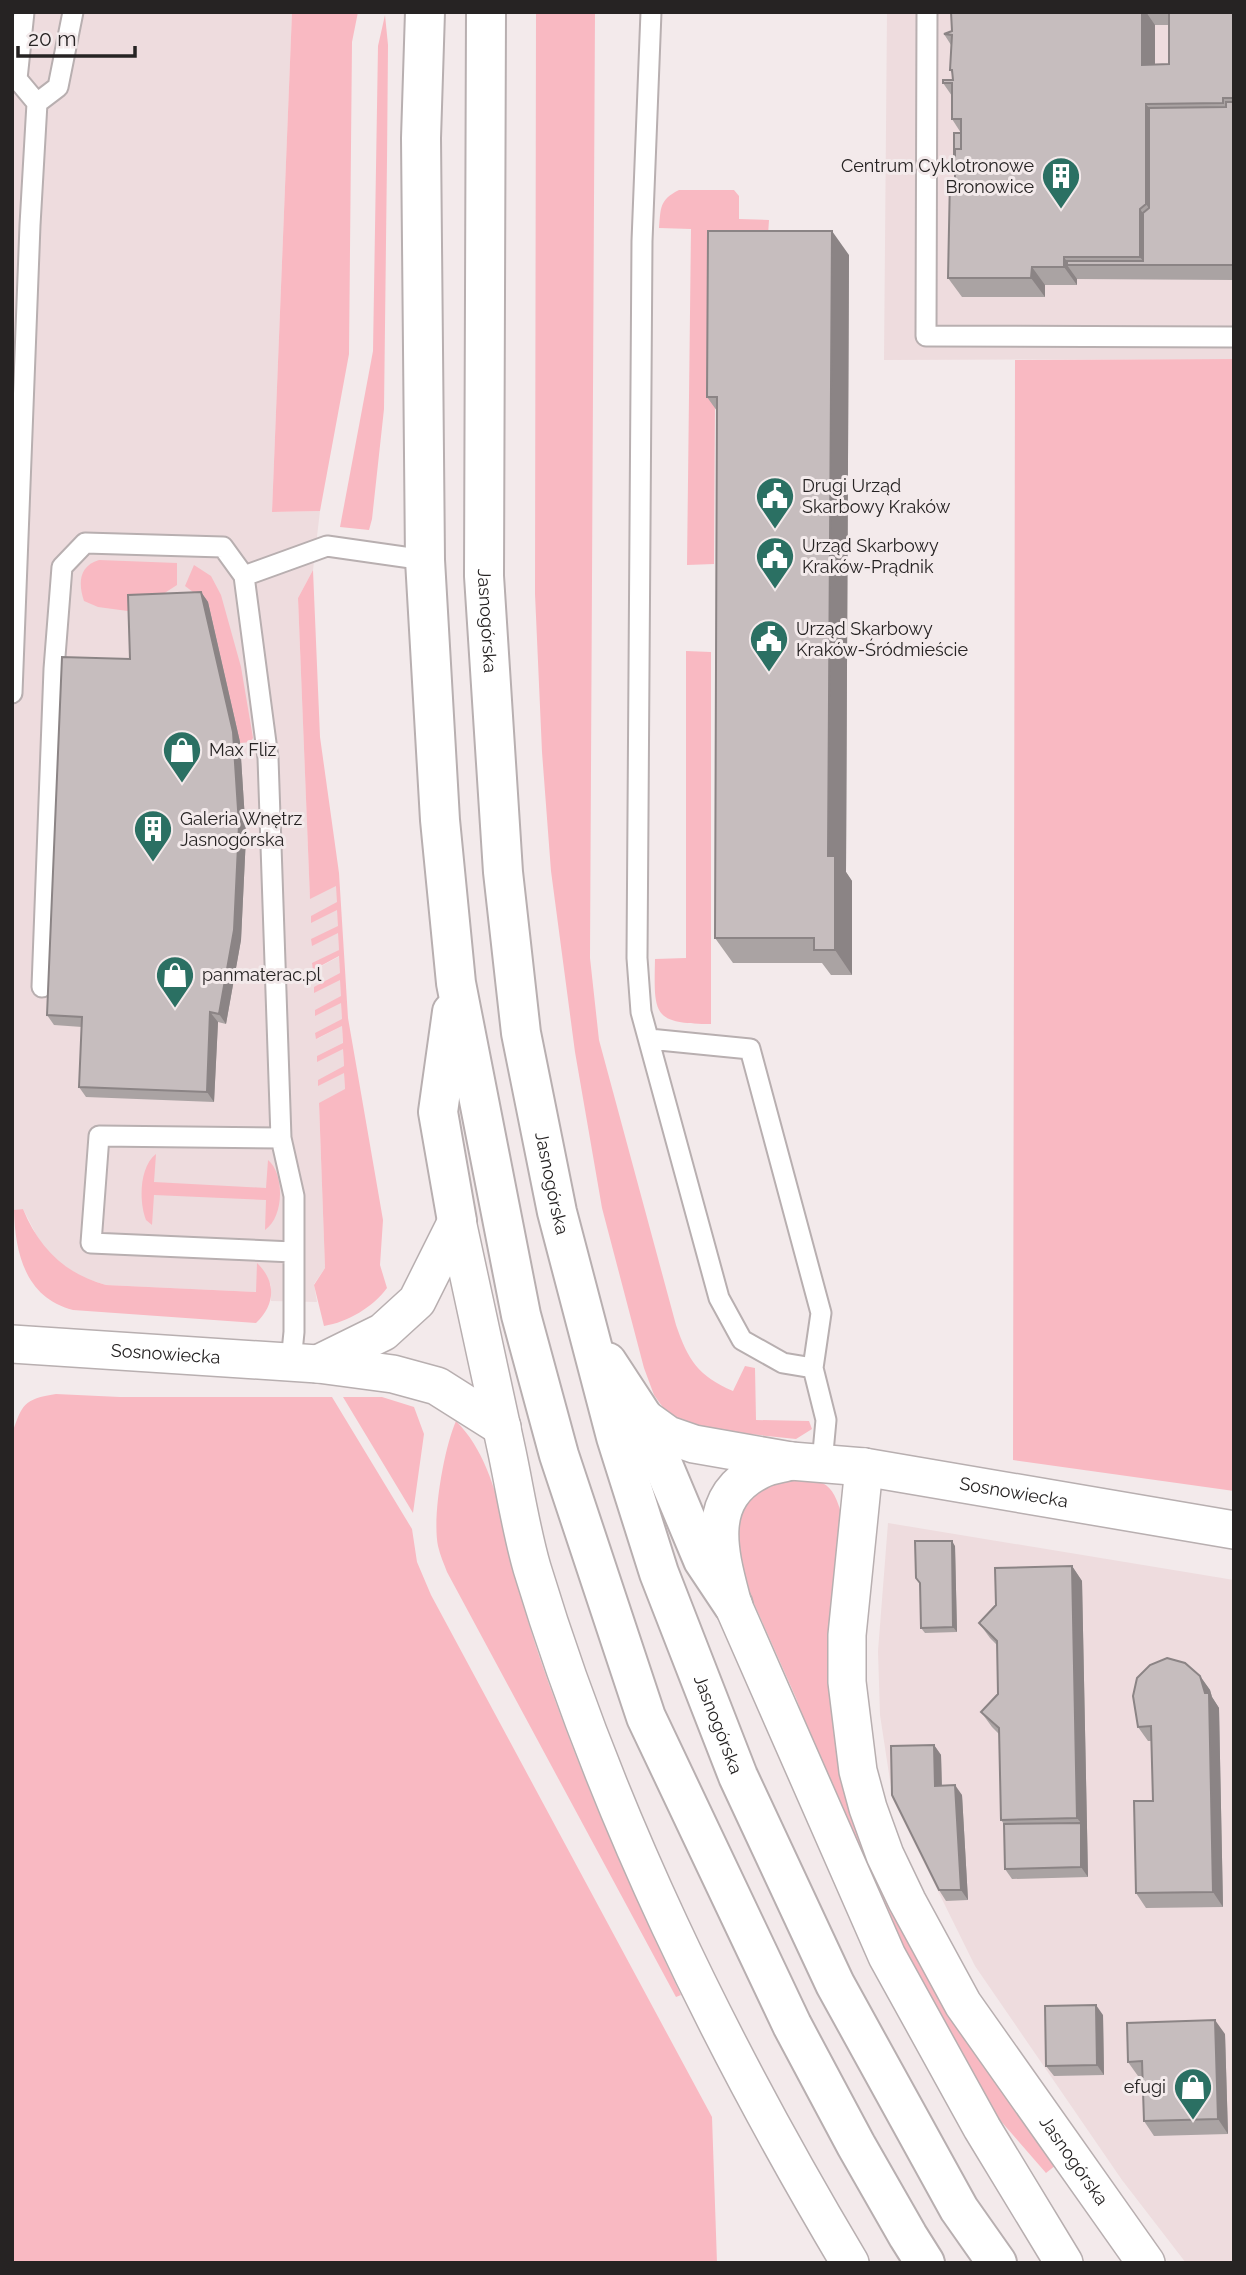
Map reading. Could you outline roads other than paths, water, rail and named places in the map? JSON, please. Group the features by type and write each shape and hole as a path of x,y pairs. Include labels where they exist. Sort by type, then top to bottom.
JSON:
{"main road":[{"path":"425,12 421,138 425,560 440,820 456,983 521,1315 559,1455 646,1717 792,2025 856,2145 925,2263"},
{"name":"Jasnogórska","path":"486,12 484,576 503,872 522,1033 557,1212 616,1437 659,1573 738,1776 835,1984 959,2209 997,2263"},
{"path":"456,983 438,1112 457,1221"},
{"path":"588,1334 643,1417 703,1560 733,1605"}],"street":[{"name":"Sosnowiecka","path":"304,1363 383,1332 417,1301 457,1221"},
{"path":"457,1221 531,1565 585,1730 624,1826 712,2016 850,2263"},
{"name":"Sosnowiecka","path":"12,1344 304,1363 393,1374 438,1386 502,1426"},
{"name":"Sosnowiecka","path":"643,1417 667,1436 694,1444 807,1462 864,1467 1234,1530"},
{"name":"Sosnowiecka","path":"733,1605 719,1550 720,1518 729,1497 741,1483 761,1469 807,1462"},
{"name":"Jasnogórska","path":"864,1467 847,1634 847,1682 858,1771 867,1808 907,1901 962,2004 1146,2263"},
{"path":"733,1605 887,1956 982,2128 1064,2263"}],"lane":[{"path":"12,693 16,514 37,103 15,78 24,12"},
{"path":"37,103 58,87 73,12"},
{"path":"651,12 642,241 637,945 641,1012 719,1298 742,1340 783,1363 813,1368"},
{"path":"927,12 926,336 1234,337"},
{"path":"42,987 54,669 62,567 85,543 223,547 244,576 268,758 281,1138 294,1196 293,1252 304,1363"},
{"path":"244,576 327,546 425,560"},
{"path":"649,1039 750,1049 821,1313 813,1368 826,1420 807,1462"},
{"path":"281,1138 99,1136 91,1243 293,1252"}],"place":[{"name":"Centrum Cyklotronowe Bronowice","path":"1061,210"},
{"name":"Drugi Urząd Skarbowy Kraków","path":"775,530"},
{"name":"Urząd Skarbowy Kraków-Prądnik","path":"775,590"},
{"name":"Urząd Skarbowy Kraków-Śródmieście","path":"769,673"},
{"name":"Max Fliz","path":"182,784"},
{"name":"Galeria Wnętrz Jasnogórska","path":"153,863"},
{"name":"panmaterac.pl","path":"175,1009"},
{"name":"efugi","path":"1193,2121"}]}
